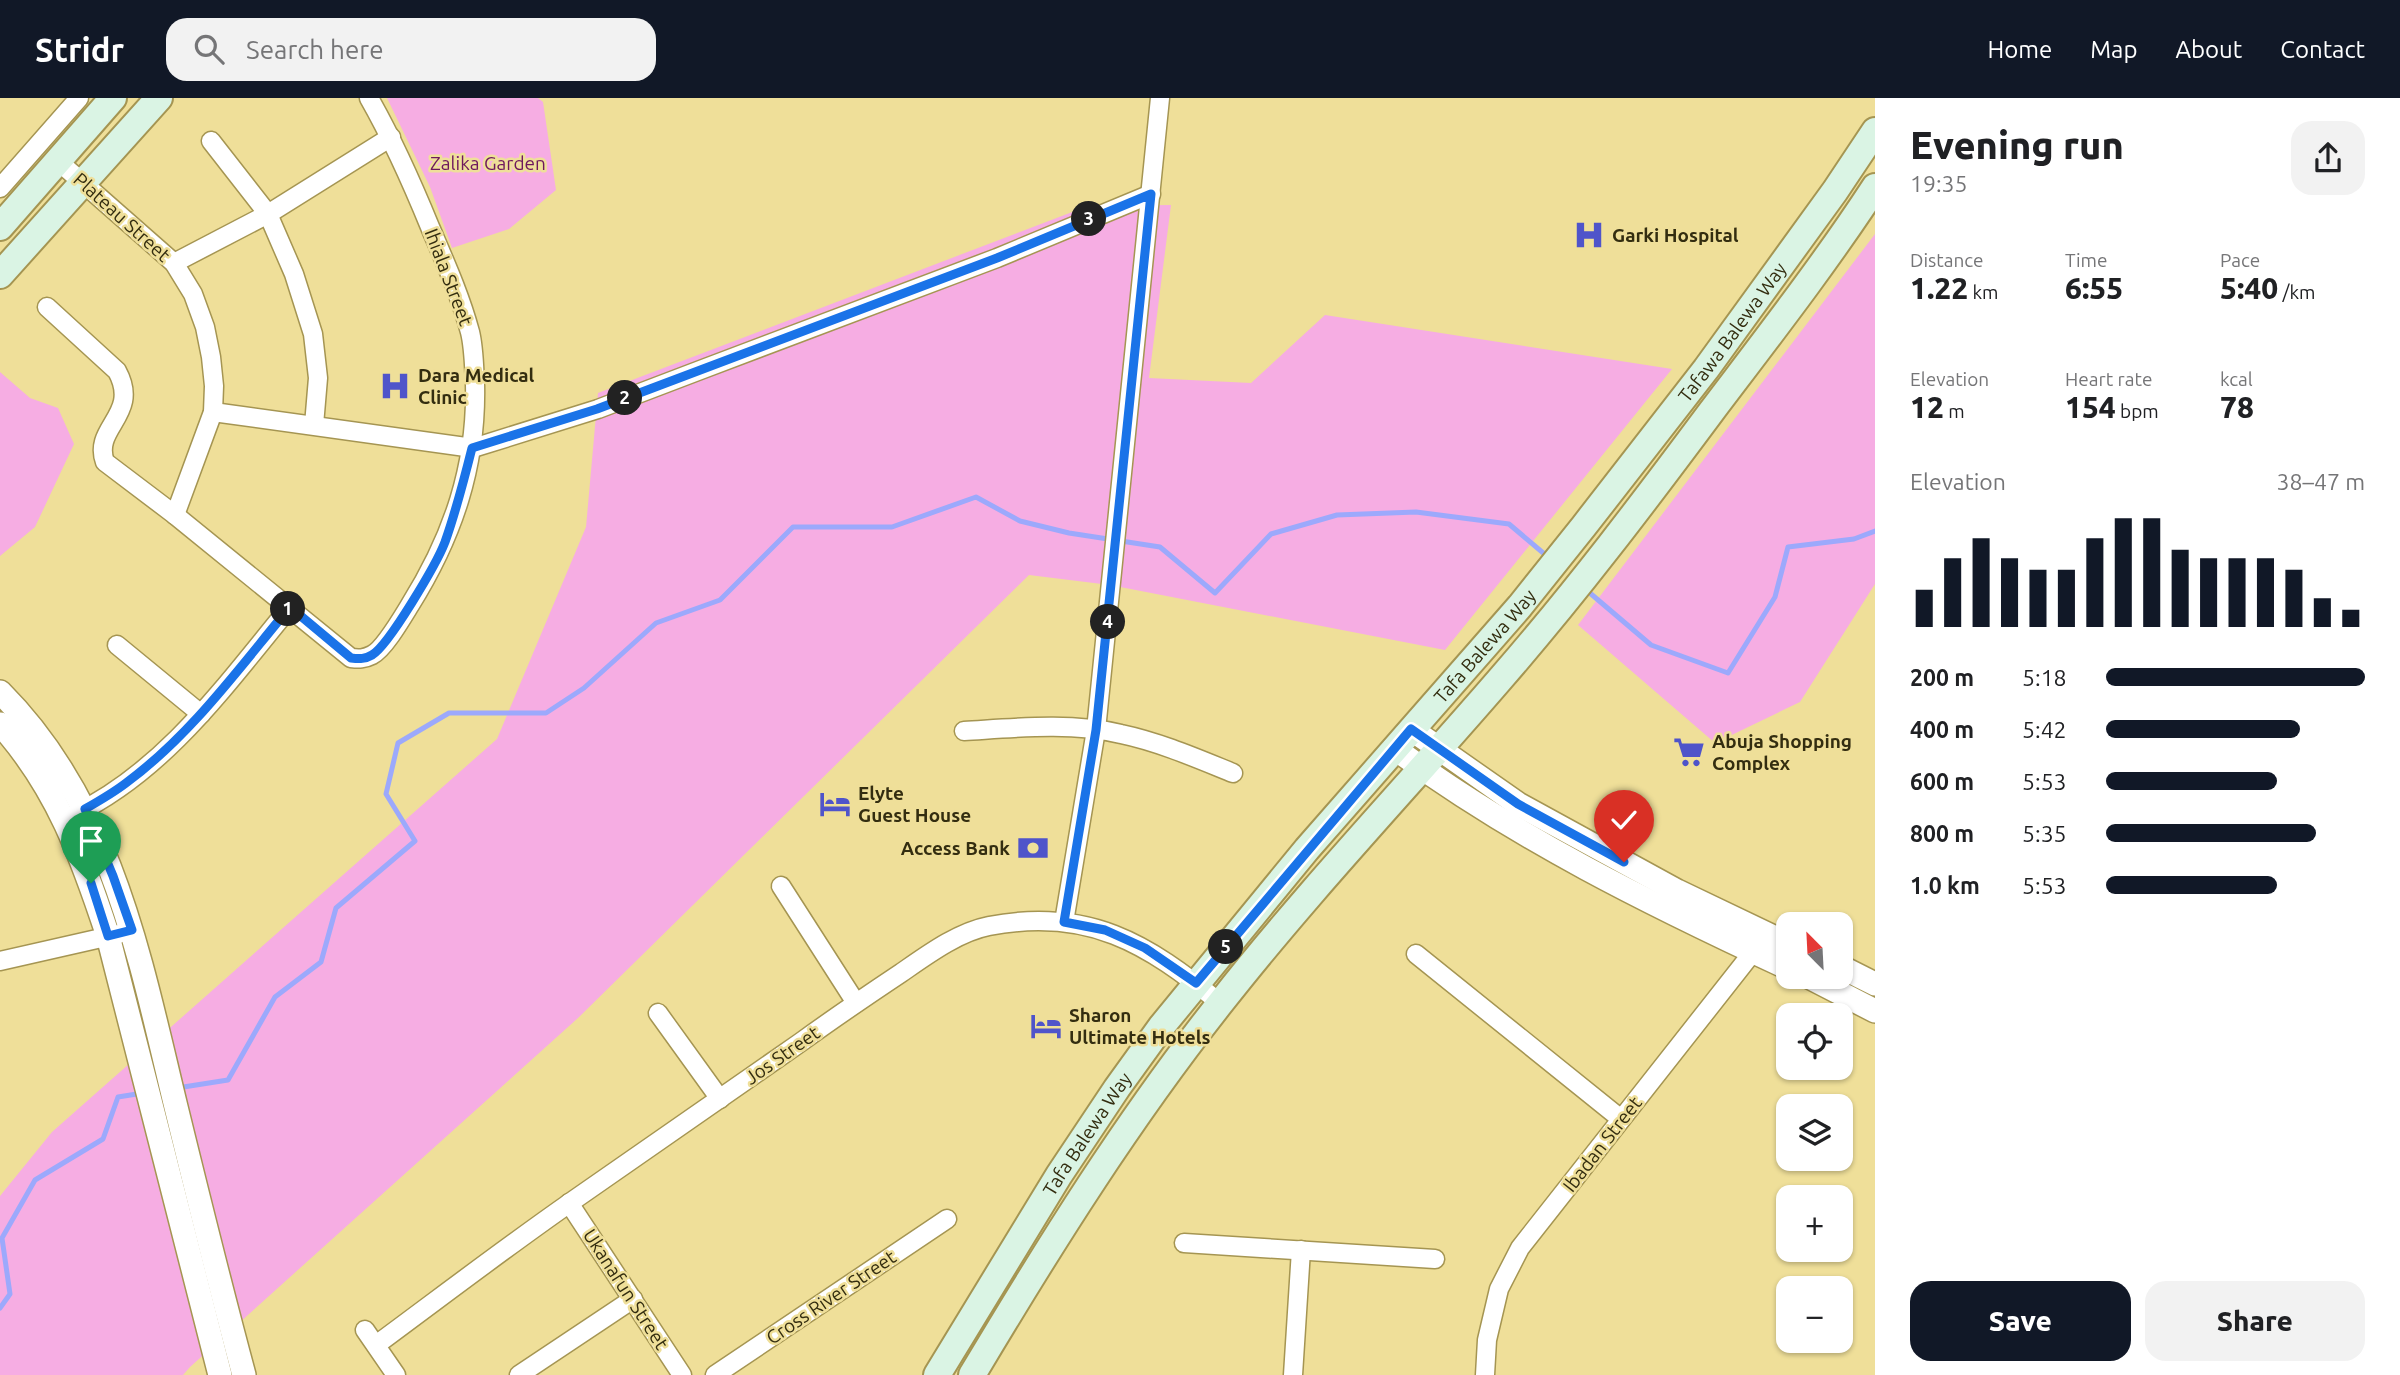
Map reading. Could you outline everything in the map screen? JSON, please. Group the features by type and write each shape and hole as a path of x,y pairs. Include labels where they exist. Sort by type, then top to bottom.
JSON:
{"main road":[{"path":"0,227 113,98"},
{"path":"0,275 159,98"},
{"name":"Tafawa Balewa Way","path":"1584,526 1706,369 1835,191 1875,131"},
{"name":"Tafawa Balewa Way","path":"1609,546 1833,250 1875,187"},
{"name":"Tafa Balewa Way","path":"937,1375 1059,1175 1117,1088 1196,983 1402,739 1520,606 1584,526"},
{"name":"Tafa Balewa Way","path":"972,1375 1085,1192 1146,1102 1220,1003 1429,758 1503,676 1609,546"}],"street":[{"path":"0,188 79,98"},
{"name":"Ihiala Street","path":"47,307 117,371 123,382 125,395 120,414 103,440 101,452 105,462 175,515 351,658 363,659 375,654 429,575 444,545 472,448 475,402 470,334 458,292 391,137 369,98"},
{"path":"1064,922 1096,730 1160,98"},
{"path":"174,263 268,214 391,137"},
{"path":"211,141 268,214 294,274 313,334 318,378 314,425"},
{"name":"Plateau Street","path":"58,161 174,263 193,294 205,327 214,386 213,412 175,515"},
{"path":"213,412 472,448 597,409 997,258 1151,194"},
{"path":"75,814 125,785 147,766 201,713 290,607"},
{"path":"117,645 201,713"},
{"path":"0,692 44,741 75,814 113,876 132,930 152,1008 220,1375"},
{"path":"0,724 47,786 75,814 91,883 128,1013 193,1226 244,1375"},
{"path":"964,731 1022,727 1096,730 1146,741 1233,773"},
{"path":"1402,739 1429,758 1499,819 1601,877 1760,943 1776,957"},
{"path":"781,886 856,1003"},
{"name":"Jos Street","path":"396,1375 370,1338 856,1003 944,946 986,926 1019,922 1064,922 1105,930 1145,948 1220,1003"},
{"path":"0,961 132,930"},
{"path":"1760,943 1776,944"},
{"name":"Ibadan Street","path":"1485,1375 1488,1340 1499,1289 1520,1248 1760,943"},
{"path":"1416,954 1620,1119"},
{"path":"1853,973 1875,984"},
{"path":"1832,989 1875,1012"},
{"path":"658,1013 719,1099"},
{"name":"Ukanafun Street","path":"569,1203 682,1375"},
{"name":"Cross River Street","path":"715,1375 947,1219"},
{"path":"1184,1243 1435,1259"},
{"path":"1293,1375 1301,1250"},
{"path":"519,1375 633,1299"}],"green space":[{"name":"Zalika Garden","path":"387,98 538,98 543,102 556,190 509,229 452,248 430,187"},
{"path":"1171,205 1149,378 1251,383 1325,315 1672,369 1445,650 1110,585 1029,575 578,1018 183,1375 0,1375 0,1196 52,1132 497,739 586,527 598,393 1088,206"},
{"path":"1875,234 1875,584 1800,702 1715,743 1578,625"},
{"path":"0,372 30,398 58,408 74,444 35,527 0,556"}],"waterway":[{"path":"177,1088 228,1080 275,997 321,962 336,908 415,841 386,794 398,743 449,713 546,713 584,688 656,623 720,600 793,527 892,527 976,497 1020,521 1069,533 1160,547 1215,593 1271,534 1337,515 1416,512 1509,524 1548,557"},
{"path":"1584,588 1651,645 1728,673 1775,597 1788,547 1854,539 1875,531"},
{"path":"0,1308 10,1294 2,1238 35,1180 103,1139 118,1097 143,1093"}],"place":[{"name":"Garki Hospital","path":"1589,235"},
{"name":"Dara Medical Clinic","path":"395,386"},
{"name":"Abuja Shopping Complex","path":"1689,752"},
{"name":"Elyte Guest House","path":"835,804"},
{"name":"Access Bank","path":"1033,848"},
{"name":"Sharon Ultimate Hotels","path":"1046,1026"}],"route":[{"path":"91,883 108,936 132,930 85,809 125,785 169,746 201,713 290,607 351,658 363,659 375,654 429,575 444,545 472,448 597,409 997,258 1151,194 1096,730 1064,922 1105,930 1145,948 1196,983 1411,729 1518,804 1624,862"}]}
